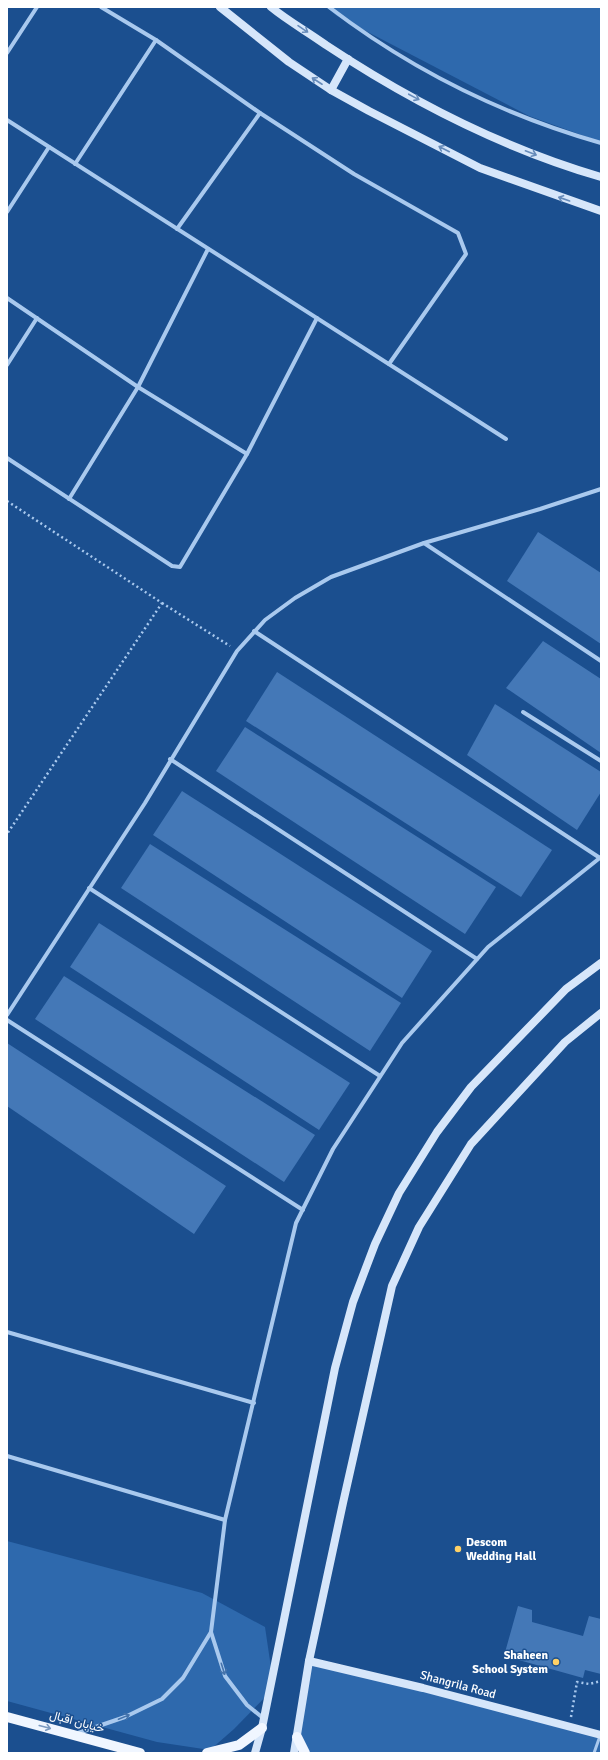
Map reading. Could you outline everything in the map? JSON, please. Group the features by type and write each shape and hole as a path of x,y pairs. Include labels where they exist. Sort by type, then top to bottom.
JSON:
{"main road":[{"name":"خیابان اقبال","path":"7,1717 140,1753"},
{"path":"207,1753 239,1745 263,1723"},
{"path":"297,1737 305,1753"}],"street":[{"path":"7,53 37,7"},
{"path":"101,7 156,40 260,113 354,174 458,234 466,254 389,364"},
{"path":"220,7 289,62 331,90 480,168 601,211"},
{"path":"329,7 399,55 454,86 512,112 571,134 601,143"},
{"path":"275,8 367,72 490,137 572,168 601,177"},
{"path":"75,164 156,40"},
{"path":"331,90 348,59"},
{"path":"177,229 260,113"},
{"path":"7,120 506,439"},
{"path":"7,212 49,147"},
{"path":"69,499 138,387 208,249"},
{"path":"7,298 138,387 247,454"},
{"path":"7,365 37,318"},
{"path":"7,458 172,566 180,566 247,454 317,318"},
{"path":"7,1015 145,803 170,759 238,651 265,620 295,598 331,577 424,543 540,509 601,489"},
{"path":"424,543 601,661"},
{"path":"254,631 601,857 488,947 402,1043 333,1149 296,1223 225,1520 212,1632 225,1676 263,1723"},
{"path":"522,712 601,761"},
{"path":"170,759 477,959"},
{"path":"89,888 380,1076"},
{"path":"255,1753 263,1723 335,1368 353,1302 375,1244 399,1193 437,1132 471,1087 566,990 601,963"},
{"path":"294,1753 309,1660 392,1286 416,1233 470,1144 565,1042 601,1013"},
{"path":"7,1020 303,1210"},
{"path":"7,1332 254,1403"},
{"path":"7,1456 225,1520"},
{"path":"74,1735 125,1717 162,1699 183,1678 212,1632"},
{"name":"Shangrila Road","path":"309,1660 601,1735"}],"lane":[{"path":"594,1753 601,1735"}],"path":[{"path":"7,501 238,651"},
{"path":"7,834 162,603"},
{"path":"569,1727 577,1682 589,1684 601,1681"}],"shaded area":[{"path":"326,7 601,7 601,142 529,116 337,16"},
{"path":"7,1541 202,1593 265,1627 274,1688 234,1729 210,1750 157,1742 7,1701"},
{"path":"309,1661 601,1737 601,1753 305,1753 297,1737"}],"building":[{"path":"538,532 601,573 601,644 507,581"},
{"path":"543,641 601,679 601,753 506,688"},
{"path":"277,672 552,850 521,897 246,721"},
{"path":"495,704 601,772 601,792 577,830 467,755"},
{"path":"245,727 496,887 465,934 216,771"},
{"path":"182,791 432,951 402,998 153,835"},
{"path":"150,844 401,1003 370,1051 121,888"},
{"path":"99,923 350,1083 319,1130 70,967"},
{"path":"64,976 315,1135 284,1182 35,1019"},
{"path":"7,1043 226,1186 194,1234 7,1106"},
{"path":"518,1606 532,1610 532,1622 583,1636 589,1616 601,1619 601,1674 585,1670 583,1678 504,1656"}],"place":[{"name":"Descom Wedding Hall","path":"458,1549"},
{"name":"Shaheen School System","path":"556,1662"}]}
